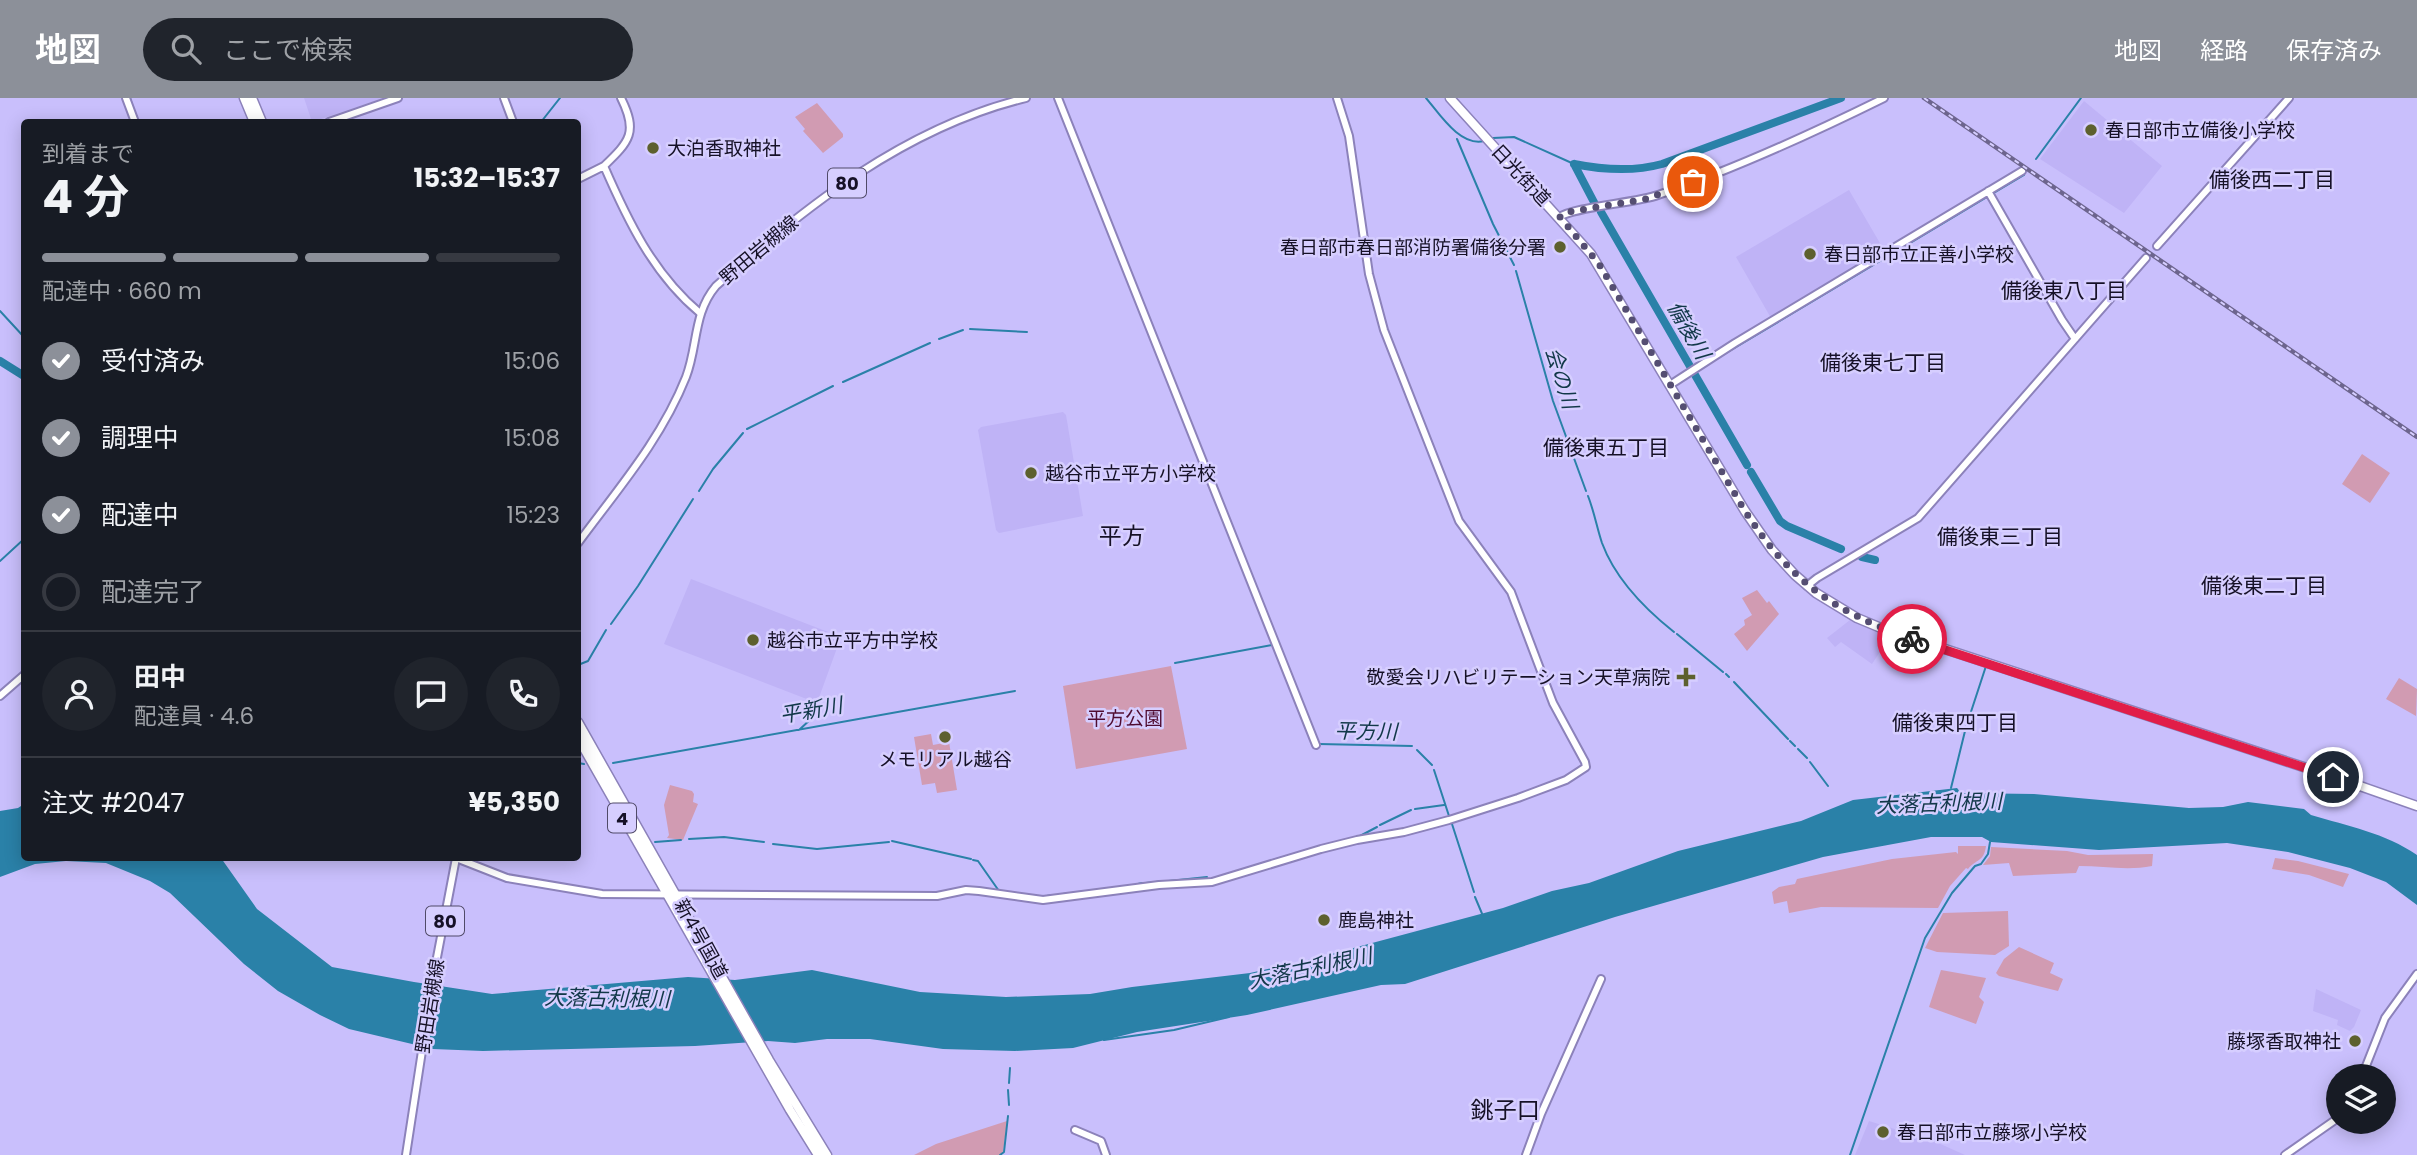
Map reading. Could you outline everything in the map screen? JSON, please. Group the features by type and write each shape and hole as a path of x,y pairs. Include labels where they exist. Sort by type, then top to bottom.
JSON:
{"highway":[{"path":"244,98 253,119"},
{"path":"252,98 261,119"},
{"name":"日光街道","path":"1450,98 1560,217 1599,264 1759,533 1807,586 1849,613 1881,628 2417,806"},
{"name":"新4号国道","path":"581,728 672,897"},
{"name":"新4号国道","path":"581,743 710,963 818,1155"},
{"name":"新4号国道","path":"765,1060 827,1155"}],"street":[{"path":"126,98 134,119"},
{"path":"338,119 398,98"},
{"path":"504,98 512,119"},
{"path":"581,178 604,166 623,146 632,121 621,98"},
{"name":"野田岩槻線","path":"581,539 642,459 659,430 686,377 700,313 709,294 724,279 793,220 893,152 937,128 990,107 1026,98"},
{"path":"1058,98 1316,745"},
{"path":"463,861 519,880 602,894 672,897 937,896 966,890 1043,900 1159,885 1212,882 1321,849 1448,820 1518,798 1566,780 1583,770 1586,767 1585,762 1553,703 1511,592 1459,522 1384,330 1369,274 1349,136 1337,98"},
{"path":"1560,217 1568,212 1620,205 1661,195 1798,140 1884,98"},
{"path":"2157,246 2289,98"},
{"path":"604,166 627,218 645,250 700,313"},
{"path":"1670,385 2022,171"},
{"path":"1987,191 2075,339"},
{"path":"1807,586 1918,519 2146,258"},
{"path":"0,696 21,678"},
{"name":"野田岩槻線","path":"406,1155 455,861"},
{"path":"2367,1064 2385,1018 2417,974"},
{"path":"1526,1155 1601,979"},
{"path":"2286,1155 2326,1127"},
{"path":"1075,1130 1101,1141 1106,1155"}],"shaded area":[{"path":"304,98 384,98 321,119 311,119"},
{"name":"春日部市立備後小学校","path":"2084,101 2162,166 2124,213 2040,159"},
{"name":"春日部市立正善小学校","path":"1849,190 1884,250 1771,318 1736,257"},
{"name":"越谷市立平方小学校","path":"1063,412 1066,415 1083,516 999,533 996,530 978,430 981,427"},
{"name":"越谷市立平方中学校","path":"691,579 841,637 817,703 664,644"},
{"path":"1850,620 1889,638 1872,664 1841,642 1835,647 1827,638"},
{"path":"2316,989 2361,1010 2350,1031 2337,1025 2338,1020 2313,1011"},
{"name":"春日部市立藤塚小学校","path":"1869,1121 1936,1142 1965,1155 1855,1155"}],"green space":[{"path":"817,103 843,134 843,137 823,153 803,131 805,129 795,117"},
{"path":"2362,454 2390,473 2370,503 2342,484"},
{"path":"1757,590 1779,614 1747,651 1734,634 1745,625 1744,620 1752,615 1742,598"},
{"name":"平方公園","path":"1171,666 1187,749 1076,769 1063,686"},
{"path":"2399,678 2417,689 2416,716 2386,699"},
{"path":"931,734 933,745 949,742 957,790 937,793 935,783 922,785 914,737"},
{"path":"670,785 692,791 693,802 698,804 683,840 667,838 669,835 664,805"},
{"path":"1958,846 1986,846 1982,858 1966,868 1950,886 1938,908 1821,907 1789,913 1787,901 1774,904 1772,892 1779,887 1795,884 1797,879 1892,859 1956,852 1958,854"},
{"path":"1991,847 2067,851 2088,855 2153,854 2152,866 2079,866 2076,873 2013,876 2009,863 1983,865 1990,856"},
{"path":"2275,858 2349,874 2343,887 2309,875 2272,869"},
{"path":"2008,911 2009,946 1995,955 1937,952 1925,948 1943,913"},
{"path":"2019,947 2054,963 2050,973 2063,979 2058,991 1996,973 2004,959"},
{"path":"1941,970 1986,978 1979,997 1984,1002 1976,1024 1929,1007"},
{"path":"1007,1121 1003,1152 1000,1155 914,1155 936,1144"}],"water":[{"name":"大落古利根川","path":"1957,788 1961,793 2034,794 2189,808 2223,807 2248,802 2304,809 2311,815 2379,836 2417,855 2417,905 2386,882 2350,868 2288,852 2227,843 2099,850 1991,842 1982,837 1931,837 1823,857 1615,917 1405,984 1381,985 1247,1015 1137,1032 1073,1048 1015,1051 943,1049 870,1039 827,1039 795,1043 768,1041 695,1046 483,1051 433,1049 349,1029 278,991 244,964 170,893 150,881 106,863 66,861 223,861 257,909 332,967 492,994 688,977 735,980 812,970 920,992 1006,997 1090,994 1250,973 1316,958 1589,883 1678,851 1801,821 1853,800"},
{"path":"21,806 21,861 66,861 35,864 0,877 0,811"}],"waterway":[{"path":"130,98 134,111"},
{"path":"543,119 560,98"},
{"path":"1426,98 1459,134 1467,139 1484,141"},
{"path":"1574,164 1618,169 1662,164 1841,98"},
{"path":"2036,159 2081,98"},
{"path":"136,115 137,119"},
{"path":"1493,138 1514,137 1574,164"},
{"name":"会の川","path":"1457,139 1493,224 1514,265"},
{"name":"備後川","path":"1574,164 1596,206"},
{"path":"1992,194 2024,175"},
{"path":"1721,356 1987,197"},
{"name":"備後川","path":"1601,212 1747,465"},
{"name":"会の川","path":"1516,271 1553,401 1586,491"},
{"path":"0,311 21,334"},
{"path":"970,329 1027,332"},
{"path":"939,339 963,330"},
{"path":"843,382 930,343"},
{"path":"1695,373 1717,358"},
{"name":"平新川","path":"0,361 21,374"},
{"path":"747,429 833,386"},
{"path":"699,491 713,469 743,433"},
{"name":"備後川","path":"1751,472 1780,521 1841,549"},
{"name":"会の川","path":"1588,496 1602,543 1615,568 1642,603 1674,632"},
{"path":"611,624 693,499"},
{"path":"0,561 21,542"},
{"name":"備後川","path":"1862,557 1875,560"},
{"path":"581,664 588,661 606,630"},
{"name":"会の川","path":"1677,634 1723,672"},
{"name":"平新川","path":"1175,663 1272,645"},
{"name":"大落古利根川","path":"1951,788 1966,727 1986,666"},
{"name":"会の川","path":"1726,674 1729,677"},
{"name":"会の川","path":"1734,682 1788,739"},
{"name":"平新川","path":"613,763 1015,691"},
{"path":"799,730 817,710"},
{"name":"会の川","path":"1790,741 1795,746"},
{"name":"平方川","path":"1319,744 1412,746"},
{"name":"会の川","path":"1798,749 1807,758"},
{"name":"平方川","path":"1417,750 1432,765"},
{"name":"会の川","path":"1810,762 1828,786"},
{"name":"平方川","path":"1434,770 1449,816"},
{"name":"平方川","path":"1415,809 1444,805"},
{"name":"平方川","path":"1380,825 1411,810"},
{"name":"平方川","path":"1452,824 1474,892"},
{"name":"平方川","path":"1358,837 1377,827"},
{"path":"689,839 724,837 764,842"},
{"path":"655,842 681,840"},
{"path":"892,841 971,859"},
{"path":"773,844 817,849 889,842"},
{"path":"1850,1155 1925,938 1952,893 1988,854 1990,842"},
{"name":"平方川","path":"1244,869 1283,857"},
{"name":"平方川","path":"973,860 978,861 999,891"},
{"name":"平方川","path":"1169,881 1207,877"},
{"name":"平方川","path":"1146,883 1165,881"},
{"name":"平方川","path":"1138,884 1142,883"},
{"name":"平方川","path":"1119,887 1129,886"},
{"name":"平方川","path":"1063,894 1112,888"},
{"name":"平方川","path":"1039,897 1054,895"},
{"path":"1475,897 1483,916"},
{"path":"1104,1040 1174,1030 1229,1017"},
{"path":"1009,1083 1010,1068"},
{"path":"1008,1090 1009,1105"},
{"path":"1000,1155 1004,1152 1008,1116"}],"railway":[{"path":"1924,98 2417,437"}],"way so far":[{"path":"1693,182 1646,199 1568,212 1560,217 1599,264 1745,511 1772,550 1807,586 1831,603 1857,618 1912,639"}],"place":[{"name":"春日部市立備後小学校","path":"2091,130"},
{"name":"大泊香取神社","path":"653,148"},
{"name":"春日部市春日部消防署備後分署","path":"1560,247"},
{"name":"春日部市立正善小学校","path":"1810,254"},
{"name":"越谷市立平方小学校","path":"1031,473"},
{"name":"越谷市立平方中学校","path":"753,640"},
{"name":"敬愛会リハビリテーション天草病院","path":"1686,677"},
{"name":"メモリアル越谷","path":"945,737"},
{"name":"鹿島神社","path":"1324,920"},
{"name":"藤塚香取神社","path":"2355,1041"},
{"name":"春日部市立藤塚小学校","path":"1883,1132"}],"district":[{"name":"備後西二丁目","path":"2272,179"},
{"name":"備後東八丁目","path":"2064,290"},
{"name":"備後東七丁目","path":"1883,362"},
{"name":"備後東五丁目","path":"1606,447"},
{"name":"平方","path":"1122,536"},
{"name":"備後東三丁目","path":"2000,536"},
{"name":"備後東二丁目","path":"2264,585"},
{"name":"備後東四丁目","path":"1955,722"},
{"name":"銚子口","path":"1505,1110"}],"route":[{"path":"1912,639 2333,777"}]}
